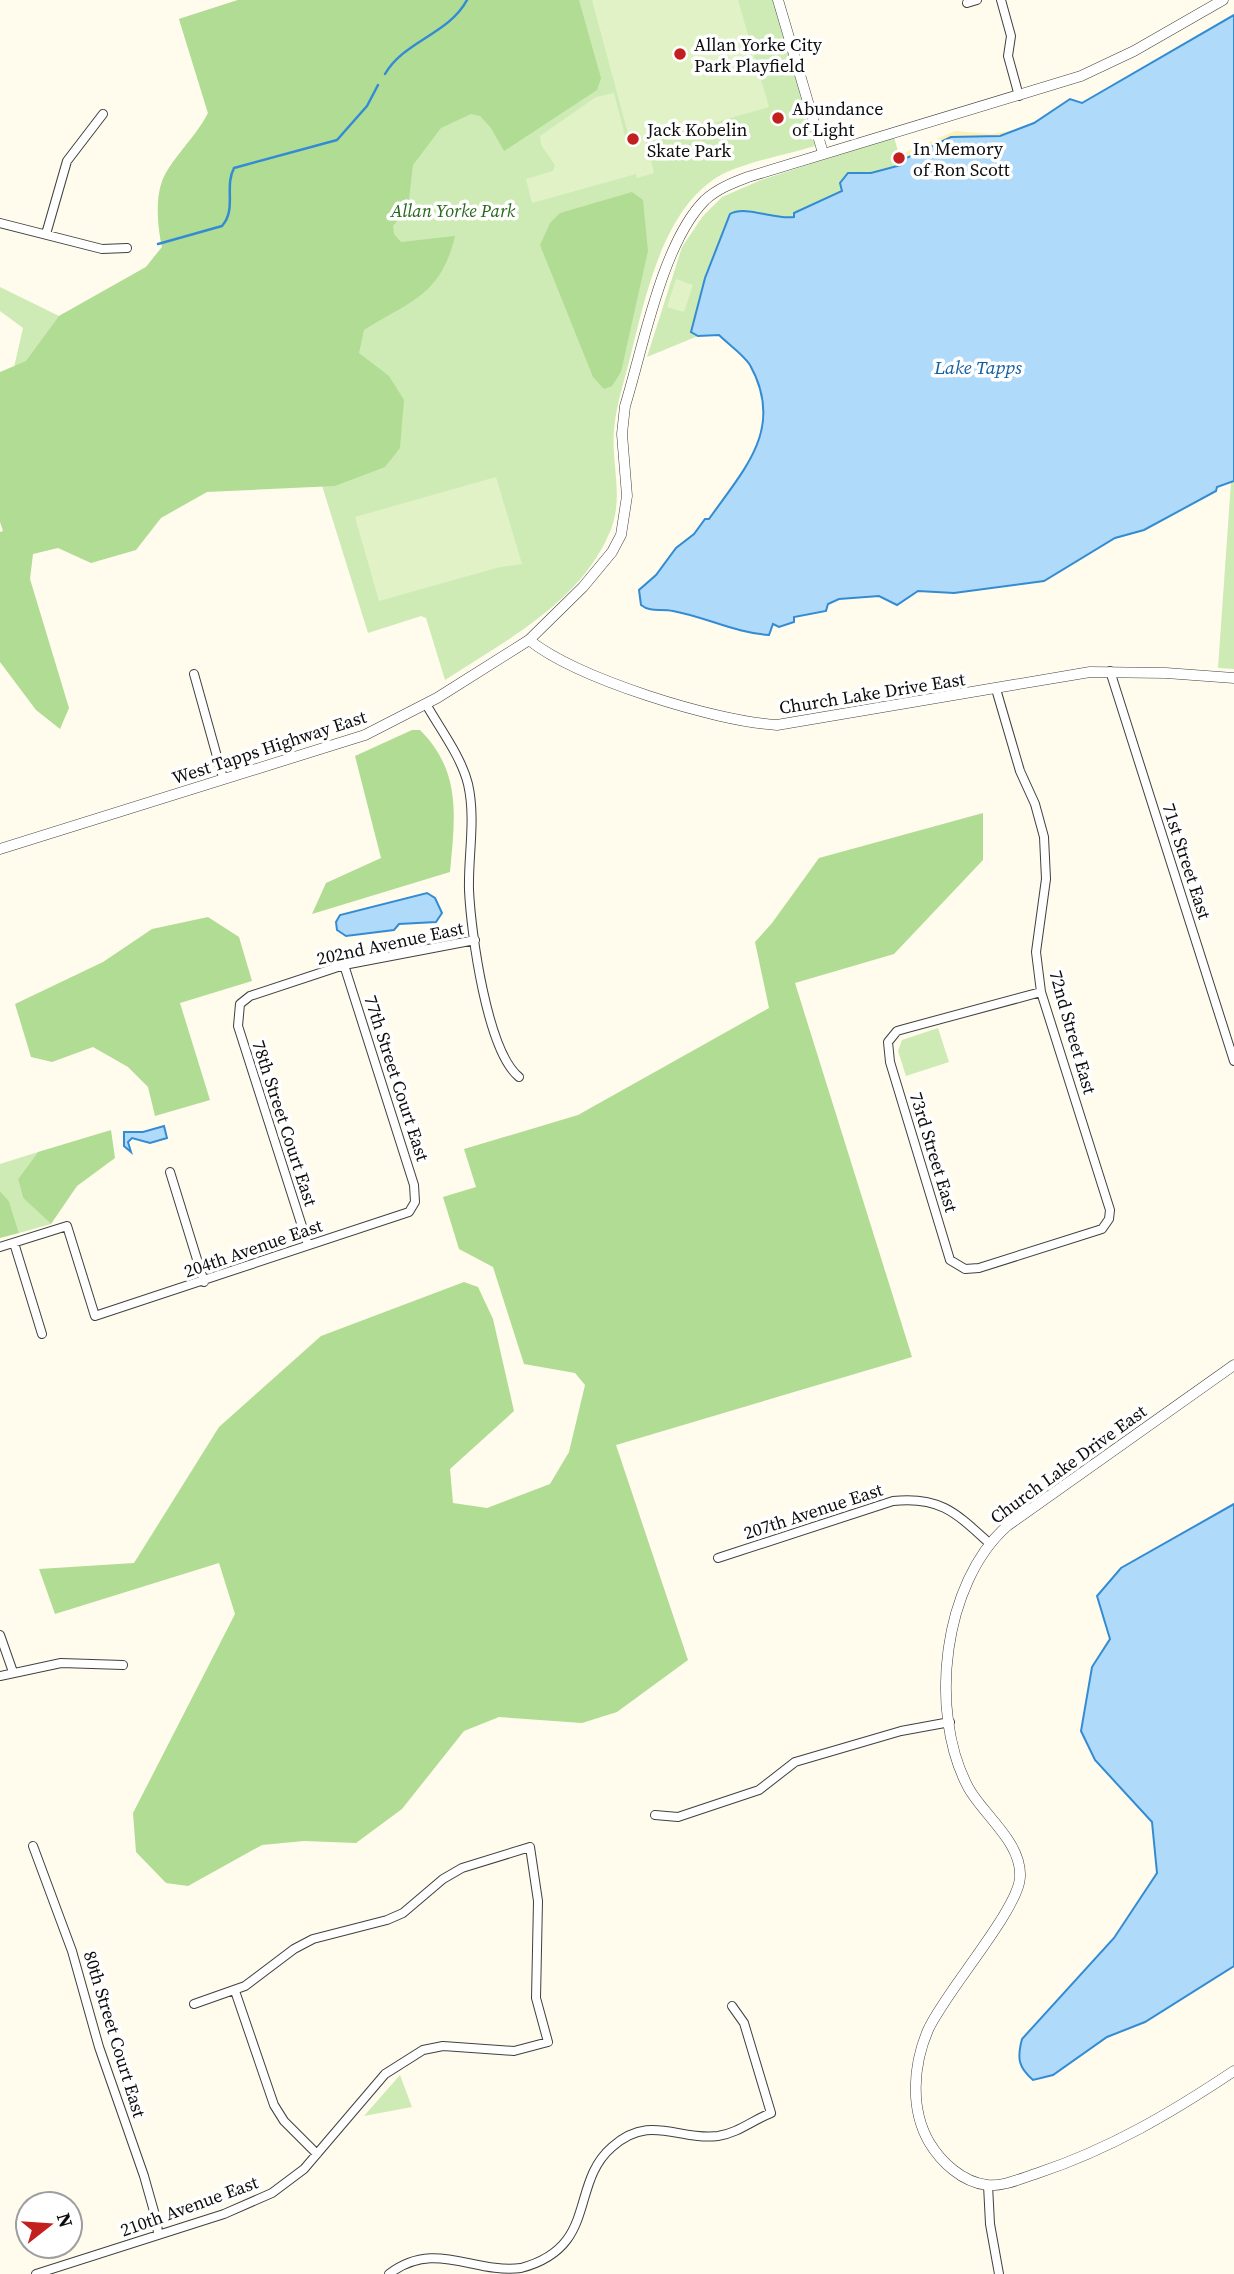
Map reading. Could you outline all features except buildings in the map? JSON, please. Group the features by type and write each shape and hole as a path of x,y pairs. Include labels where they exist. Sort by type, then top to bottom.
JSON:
{"street":[{"path":"779,0 823,153"},
{"path":"967,3 977,0"},
{"path":"1001,0 1011,36 1008,56 1019,96"},
{"name":"West Tapps Highway East","path":"0,849 341,744 426,704 529,640 583,587 612,552 621,535 627,496 622,446 624,413 667,266 684,229 705,201 724,187 823,153 1019,96 1106,65 1223,0"},
{"path":"46,234 67,162 103,114"},
{"path":"0,223 102,249 127,248"},
{"name":"Church Lake Drive East","path":"529,640 574,669 673,701 758,724 809,722 996,688 1110,671 1234,678"},
{"name":"71st Street East","path":"1110,671 1234,1061"},
{"path":"194,674 223,779"},
{"name":"72nd Street East","path":"959,1268 979,1268 1102,1229 1110,1219 1106,1198 1041,992 1036,952 1046,879 1044,837 1035,804 1020,771 996,688"},
{"path":"426,704 468,784 471,814 469,890 475,940 489,1013 503,1058 520,1077"},
{"name":"202nd Avenue East","path":"238,1011 240,1004 250,996 344,965 475,940"},
{"name":"77th Street Court East","path":"344,965 414,1185 415,1202"},
{"name":"73rd Street East","path":"959,1268 950,1260 890,1062 888,1042 897,1031 1041,992"},
{"name":"78th Street Court East","path":"238,1011 238,1026 308,1245"},
{"path":"170,1172 204,1282"},
{"name":"204th Avenue East","path":"13,1243 67,1226 94,1315 204,1282 308,1245 402,1216 409,1212 415,1202"},
{"path":"0,1247 13,1243 42,1334"},
{"name":"Church Lake Drive East","path":"988,2185 964,2177 936,2153 924,2132 917,2107 918,2063 929,2029 1005,1913 1016,1893 1020,1876 1011,1846 969,1788 959,1762 950,1721 947,1672 953,1623 973,1567 989,1543 1007,1526 1234,1365"},
{"name":"207th Avenue East","path":"718,1558 893,1501 909,1499 944,1506 989,1543"},
{"path":"0,1635 13,1672"},
{"path":"0,1676 61,1663 123,1665"},
{"path":"655,1815 678,1817 759,1790 794,1762 901,1731 950,1721"},
{"name":"80th Street Court East","path":"33,1846 72,1951 99,2047 147,2188 158,2235"},
{"name":"210th Avenue East","path":"36,2274 65,2270 256,2202 290,2182 385,2074 411,2056 443,2046 514,2051 548,2042 536,1998 538,1891 530,1847 462,1868 403,1913 387,1920 313,1939 235,1991"},
{"path":"194,2004 235,1991 274,2105 284,2122 317,2154"},
{"path":"389,2274 403,2265 429,2259 496,2272 537,2263 558,2248 572,2232 583,2209 596,2166 623,2139 642,2131 662,2128 700,2136 722,2135 771,2113 744,2023 732,2006"},
{"path":"999,2274 990,2224 988,2185 1013,2181 1087,2157 1139,2131 1234,2071"}],"green space":[{"name":"Allan Yorke Park","path":"238,0 773,0 815,146 728,171 699,191 683,210 670,233 650,283 618,403 614,443 617,495 614,521 609,534 596,558 560,600 515,635 445,680 426,618 421,616 368,633 265,303 12,376 23,328 0,311 0,287 59,316 146,267 162,247 158,205 162,181 208,113 179,19"},
{"path":"238,0 579,0 601,78 597,90 504,151 491,128 480,116 471,114 441,128 413,165 408,208 393,226 394,234 401,242 455,236 449,256 433,284 410,303 364,330 359,353 389,376 404,400 400,448 385,467 335,486 207,492 161,518 136,550 91,563 58,548 33,554 30,579 69,708 60,729 36,710 0,662 0,532 3,531 0,522 0,372 26,361 59,316 146,267 162,247 158,206 162,182 208,113 179,19"},
{"name":"Allan Yorke City Park Playfield","path":"592,0 738,0 769,107 646,142 654,173 637,178 636,174 532,203 526,179 553,171 555,165 541,145 540,136 596,97 614,93 626,140 630,141"},
{"path":"894,137 902,165 871,173 854,172 842,191 794,213 794,217 778,218 737,211 691,332 698,336 647,357 682,247 703,216 722,197 761,180"},
{"path":"632,192 643,200 648,251 621,372 612,386 604,389 593,377 540,245 550,223 560,213"},
{"path":"676,279 693,285 684,312 667,307"},
{"path":"496,477 522,564 500,567 379,601 355,517"},
{"path":"1234,481 1234,669 1218,668 1231,482"},
{"path":"412,730 420,730 434,746 449,779 454,814 450,872 312,914 326,883 381,858 355,756"},
{"path":"983,813 983,860 894,954 795,983 912,1357 616,1445 688,1660 617,1712 582,1723 499,1717 464,1731 402,1809 356,1843 304,1841 262,1845 188,1886 166,1883 136,1852 133,1813 235,1614 219,1563 55,1614 39,1569 134,1563 219,1427 321,1336 464,1282 478,1287 493,1319 514,1411 450,1469 453,1503 487,1508 550,1484 569,1452 585,1385 575,1373 524,1364 493,1267 459,1249 443,1197 476,1187 464,1149 578,1115 769,1008 755,942 819,858"},
{"path":"208,917 239,937 252,981 180,1003 210,1100 155,1116 148,1087 128,1067 93,1047 52,1062 31,1057 15,1004 103,962 152,929"},
{"path":"938,1028 949,1062 906,1076 898,1051 902,1040"},
{"path":"111,1130 115,1158 77,1186 51,1224 23,1198 18,1179 38,1152"},
{"path":"38,1152 18,1179 23,1198 51,1224 19,1233 9,1201 0,1191 0,1164"},
{"path":"0,1191 9,1201 19,1233 0,1238"},
{"path":"400,2075 412,2107 364,2116"}],"sand":[{"path":"1014,130 991,138 951,137 900,161 899,155 955,131 992,134"}],"water":[{"name":"Lake Tapps","path":"1234,15 1234,481 1217,487 1216,491 1144,530 1115,538 1044,581 954,593 918,591 897,605 879,596 839,599 828,604 826,611 794,617 794,622 779,627 773,624 769,635 641,605 639,590 656,575 676,548 694,534 705,519 709,519 747,464 762,428 760,388 750,365 719,335 698,336 691,332 705,278 730,214 744,211 794,217 794,213 842,191 840,183 848,173 871,173 901,165 900,161 951,137 1000,136 1034,123 1070,99 1082,103"},
{"path":"427,893 435,898 442,913 436,922 399,924 394,930 346,936 337,930 336,922 340,915"},
{"path":"164,1126 167,1138 150,1143 132,1138 128,1142 131,1152 124,1146 124,1132 143,1132"},
{"path":"1234,1504 1234,1966 1145,2022 1107,2037 1053,2075 1033,2080 1020,2062 1022,2039 1114,1938 1157,1873 1152,1822 1095,1760 1081,1731 1092,1667 1110,1639 1097,1596 1121,1568"}],"waterway":[{"path":"385,74 403,53 438,30 459,12 467,0"},
{"path":"158,244 222,226 229,212 230,183 234,168 337,140 367,106 378,85"}],"place":[{"name":"Allan Yorke City Park Playfield","path":"680,54"},
{"name":"Abundance of Light","path":"778,118"},
{"name":"Jack Kobelin Skate Park","path":"633,139"},
{"name":"In Memory of Ron Scott","path":"899,158"}]}
